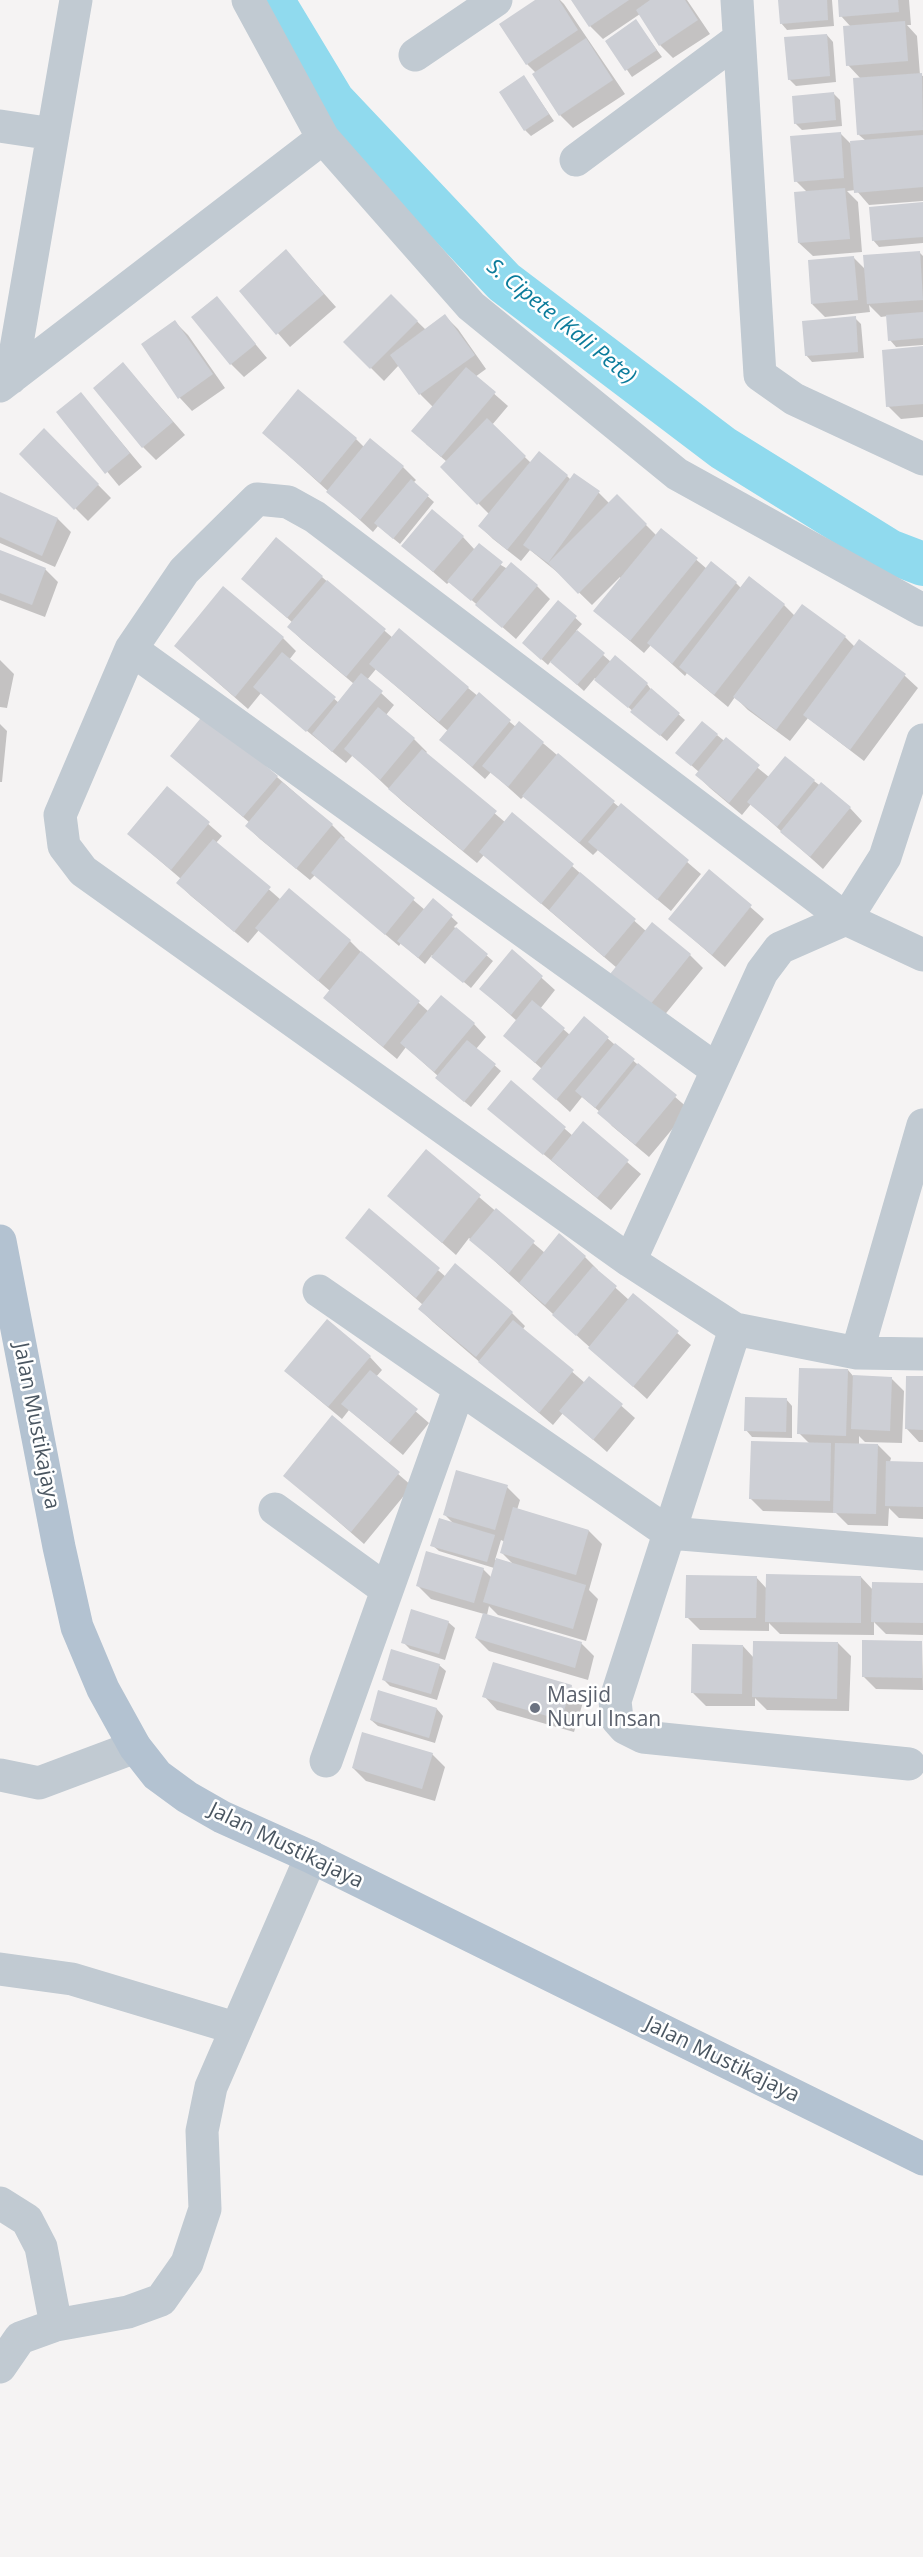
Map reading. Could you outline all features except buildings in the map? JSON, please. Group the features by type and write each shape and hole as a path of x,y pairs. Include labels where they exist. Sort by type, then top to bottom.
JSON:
{"main road":[{"name":"Jalan Mustikajaya","path":"0,1241 59,1547 77,1628 103,1689 135,1746 157,1775 187,1797 222,1817 311,1857 923,2159"}],"street":[{"path":"5,382 53,134 76,0"},
{"path":"248,0 323,138 471,306 677,474 923,610"},
{"path":"415,55 496,0"},
{"path":"737,0 760,375 794,399 923,459"},
{"path":"576,160 739,39"},
{"path":"0,126 53,134"},
{"path":"5,382 323,138"},
{"path":"923,955 846,919 325,524 288,502 257,499 184,571 131,649 60,815 64,846 82,872 630,1261 735,1329 857,1353 923,1354"},
{"path":"131,649 717,1070"},
{"path":"630,1261 762,972 780,948 846,919 885,857 923,741"},
{"path":"857,1353 920,1143"},
{"path":"319,1291 669,1533 923,1554"},
{"path":"735,1329 615,1701 617,1719 625,1728 643,1737 909,1764"},
{"path":"326,1761 459,1389"},
{"path":"274,1509 387,1590"},
{"path":"0,1775 39,1783 135,1746"},
{"path":"0,2366 20,2337 56,2325 128,2312 161,2300 187,2263 205,2209 202,2131 211,2087 311,1857"},
{"path":"0,1969 72,1979 235,2028"},
{"path":"0,2203 27,2220 41,2247 56,2325"}],"waterway":[{"name":"S. Cipete (Kali Pete)","path":"272,0 333,101 504,282 723,448 889,551 923,564"}],"place":[{"name":"Masjid Nurul Insan","path":"535,1708"}]}
